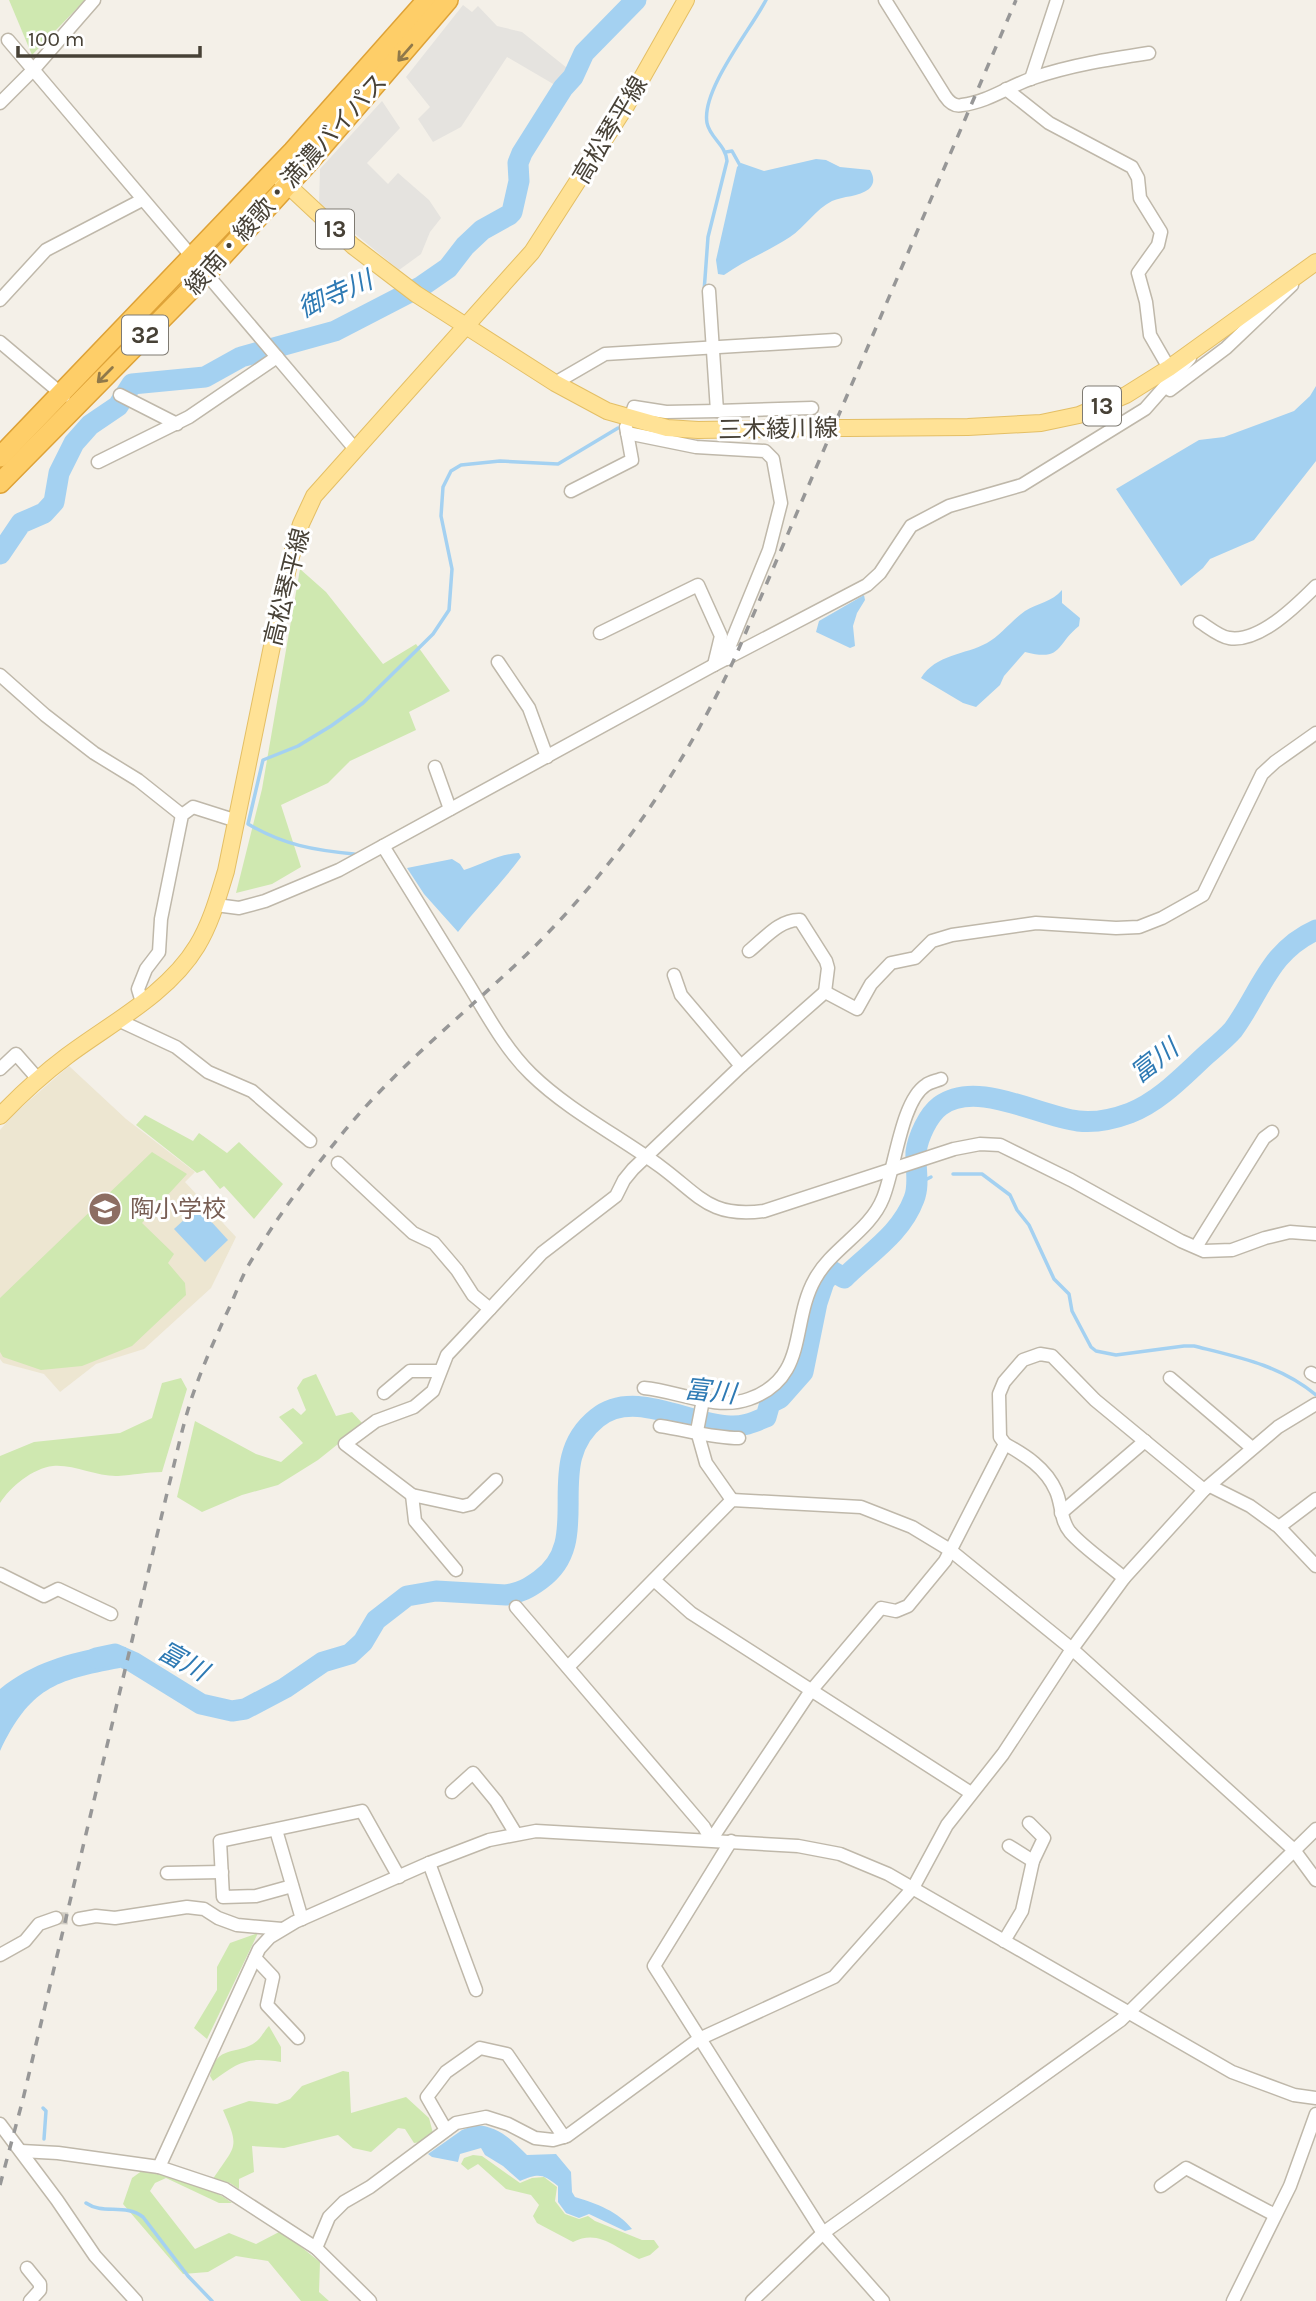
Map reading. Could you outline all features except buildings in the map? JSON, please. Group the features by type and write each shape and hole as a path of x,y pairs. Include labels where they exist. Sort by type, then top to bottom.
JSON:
{"highway":[{"name":"綾南・綾歌・満濃バイパス","path":"0,457 68,400 206,274 427,0"},
{"name":"綾南・綾歌・満濃バイパス","path":"0,483 68,400 192,259 281,178 397,61 448,0"}],"main road":[{"name":"高松琴平線","path":"0,1116 38,1079 142,1002 185,963 197,946 216,905 237,821 289,563 301,524 314,496 532,252 626,106 686,0"},
{"name":"三木綾川線","path":"281,178 354,246 416,294 465,326 555,383 627,423 667,428 698,430 968,427 1041,423 1079,415 1139,387 1169,368 1312,264"}],"street":[{"path":"0,103 33,70 94,0"},
{"path":"885,0 949,102 959,106 989,97 1031,79 1082,64 1149,53"},
{"path":"1031,79 1057,0"},
{"path":"8,40 355,449"},
{"path":"1006,89 1049,123 1132,167 1137,173 1140,198 1161,232 1158,245 1138,273 1146,302 1150,335 1169,368"},
{"path":"0,300 46,250 142,200"},
{"path":"216,905 239,908 265,901 340,870 714,665 867,586 880,573 911,526 949,506 1023,485 1144,408 1226,348 1312,264"},
{"path":"709,291 717,411"},
{"path":"555,383 605,355 835,340"},
{"path":"0,342 68,400"},
{"path":"1144,408 1167,386 1198,348"},
{"path":"98,462 177,424 273,353"},
{"path":"1139,387 1146,399 1144,408"},
{"path":"124,397 177,424"},
{"path":"571,491 632,460 627,423 634,407 666,412 717,411 761,415 812,408"},
{"path":"627,423 696,447 764,444 773,458 781,503 769,550 728,650 727,659"},
{"path":"600,633 698,585 721,636 714,665"},
{"path":"1200,622 1227,638 1244,638 1262,632 1315,590"},
{"path":"498,662 529,708 547,757"},
{"path":"0,675 94,753 138,780 182,815"},
{"path":"825,992 857,1009 871,984 891,963 915,958 932,942 952,935 1036,923 1139,927 1162,918 1203,895 1262,774 1316,733"},
{"path":"435,767 450,810"},
{"path":"142,1002 138,989 146,969 159,952 161,919 182,815 192,807 237,821"},
{"path":"383,846 512,1053 530,1073 691,1193 724,1211 764,1211 967,1145 991,1143 1071,1180 1204,1251 1232,1250 1290,1232 1316,1234"},
{"path":"496,1480 471,1504 463,1506 412,1494 345,1444 376,1421 414,1407 433,1391 447,1355 542,1253 616,1196 624,1181 645,1157 741,1066 825,992 828,968 826,961 800,920 782,924 749,951"},
{"path":"674,975 681,995 741,1066"},
{"path":"118,1020 176,1047 208,1072 252,1091 310,1142"},
{"path":"0,1069 16,1054 38,1079"},
{"path":"644,1388 664,1390 702,1401 730,1403 747,1400 765,1392 781,1379 796,1351 806,1301 815,1279 871,1217 882,1200 894,1169 909,1105 926,1085 941,1079"},
{"path":"1196,1247 1264,1138 1272,1132"},
{"path":"338,1163 412,1233 434,1243 457,1270 473,1295 490,1309"},
{"path":"1124,1578 1070,1532 1061,1513 1056,1491 1044,1474 1031,1459 1004,1444 1000,1437 999,1394 1004,1382 1023,1360 1040,1354 1052,1356 1095,1400 1145,1441 1207,1488 1250,1506 1279,1527 1316,1566"},
{"path":"384,1393 410,1371 440,1371"},
{"path":"1170,1378 1252,1448"},
{"path":"702,1401 697,1429 706,1464 732,1500"},
{"path":"316,2248 328,2217 344,2202 370,2187 456,2123 486,2117 508,2124 535,2138 553,2140 564,2137 699,2039 834,1977 913,1888 947,1825 1003,1754 1072,1648 1124,1578 1207,1488 1278,1427 1316,1404"},
{"path":"660,1426 697,1429 720,1438 739,1438"},
{"path":"1061,1513 1145,1441"},
{"path":"711,1840 810,1692 881,1608 896,1611 908,1606 945,1561 1004,1444"},
{"path":"412,1494 415,1521 456,1570"},
{"path":"1279,1527 1316,1499"},
{"path":"568,1667 732,1500 861,1507 912,1527 950,1550 1072,1648 1294,1850 1316,1880"},
{"path":"0,1574 44,1596 58,1589 111,1614"},
{"path":"653,1580 691,1614 971,1793"},
{"path":"516,1607 704,1827 711,1840"},
{"path":"452,1792 473,1773 496,1801 516,1834"},
{"path":"292,1886 256,1896 223,1897 220,1842 362,1811 399,1877"},
{"path":"1004,1941 1022,1911 1033,1861 1044,1838 1029,1823"},
{"path":"752,2301 823,2233 1110,2028 1316,1829"},
{"path":"275,1830 302,1919"},
{"path":"159,2167 259,1949 282,1929 429,1863 489,1840 516,1834 561,1831 798,1846 840,1854 913,1888 1232,2072 1294,2095 1316,2098"},
{"path":"731,1841 654,1966 823,2233 883,2301"},
{"path":"1009,1846 1033,1861"},
{"path":"429,1863 476,1990"},
{"path":"167,1873 222,1872"},
{"path":"79,1919 96,1916 115,1918 187,1907 204,1909 237,1925 282,1929"},
{"path":"0,1955 25,1941 38,1924 55,1918"},
{"path":"255,1958 273,1977 267,2005 298,2038"},
{"path":"446,2130 427,2097 446,2072 480,2048 507,2054 564,2137"},
{"path":"1233,2301 1290,2186 1316,2113"},
{"path":"0,2124 95,2256 135,2301"},
{"path":"21,2151 58,2153 159,2167 225,2189 316,2248 370,2301"},
{"path":"1161,2186 1186,2168 1275,2215"},
{"path":"27,2268 40,2284 40,2290 30,2301"}],"shaded area":[{"path":"463,5 472,12 478,6 497,26 522,32 567,68 555,85 507,57 461,127 433,142 418,119 430,107 406,77"},
{"path":"382,101 400,128 367,163 388,184 398,173 429,200 441,218 430,232 421,254 399,270 319,204 320,169"},
{"name":"陶小学校","path":"69,1066 126,1119 195,1172 185,1182 236,1237 211,1288 144,1349 96,1364 60,1392 44,1374 3,1363 0,1359 0,1130 16,1112"}],"green space":[{"path":"9,0 85,0 32,55"},
{"path":"300,569 326,592 383,664 416,644 450,691 409,712 416,730 350,761 328,783 281,805 301,867 272,884 236,893 262,789"},
{"path":"145,1115 193,1141 199,1133 227,1153 239,1142 283,1184 254,1219 224,1186 220,1189 204,1170 197,1173 136,1125"},
{"path":"152,1152 187,1174 142,1223 174,1254 168,1263 185,1283 186,1295 132,1346 82,1366 41,1370 3,1357 0,1352 0,1298"},
{"path":"316,1374 336,1416 352,1412 363,1424 318,1460 278,1485 242,1495 202,1512 177,1497 195,1421 256,1454 281,1462 303,1443 279,1417 293,1408 301,1415 306,1410 297,1388 303,1379"},
{"path":"181,1378 187,1389 162,1472 110,1476 53,1466 38,1470 23,1479 0,1503 0,1456 34,1442 120,1433 152,1418 162,1383"},
{"path":"258,1933 207,2039 194,2028 217,1990 217,1967 230,1943"},
{"path":"269,2026 281,2047 281,2062 244,2062 213,2081 210,2076 217,2058 251,2045"},
{"path":"343,2071 349,2072 351,2113 406,2097 429,2118 433,2133 422,2142 414,2143 405,2129 398,2128 371,2152 353,2148 338,2135 284,2148 252,2146 254,2172 239,2179 239,2189 230,2183 213,2179 233,2146 232,2132 223,2110 249,2101 277,2104 290,2099 302,2086"},
{"path":"482,2156 520,2183 544,2177 557,2187 555,2201 565,2214 579,2219 588,2216 642,2240 654,2240 659,2247 650,2255 639,2259 599,2239 573,2242 537,2223 533,2216 539,2205 531,2195 506,2189 478,2164 468,2170 461,2164 464,2158"},
{"path":"143,2170 201,2186 232,2203 219,2203 166,2178 155,2183 150,2191 195,2249 229,2233 256,2244 281,2231 320,2262 319,2292 329,2301 301,2301 268,2261 236,2256 208,2272 183,2274 123,2204 132,2178"}],"water":[{"path":"816,159 826,160 840,167 870,170 872,184 861,194 832,201 790,237 724,275 718,274 716,260 737,167 741,163 764,171"},
{"path":"1316,386 1316,461 1254,540 1210,559 1181,586 1116,489 1199,440 1224,437 1294,411 1310,396"},
{"path":"1062,590 1062,603 1080,618 1079,626 1053,653 1046,655 1025,652 1004,676 1000,685 976,707 963,703 921,678 935,664 992,640 1025,611 1049,600"},
{"path":"864,595 865,600 853,626 855,646 850,648 816,632 819,621"},
{"path":"519,853 521,857 514,867 458,932 424,894 407,868 452,859 464,870 497,857"},
{"path":"198,1207 228,1240 205,1262 174,1229"},
{"path":"109,1646 126,1647 120,1668 78,1677 47,1690 22,1713 0,1751 0,1689 25,1672 51,1660"},
{"path":"475,2125 497,2131 527,2155 556,2154 571,2172 572,2192 575,2197 607,2209 632,2229 625,2231 589,2214 579,2218 566,2213 558,2202 558,2186 553,2182 540,2176 520,2181 485,2155 481,2148 460,2154 458,2162 428,2154 462,2130"}],"waterway":[{"name":"御寺川","path":"0,554 21,523 44,513 54,502 59,473 74,443 90,425 118,406 132,384 205,377 241,357 335,331 422,286 448,268 482,230 509,215 519,181 518,163 522,153 563,88 573,77 584,53 636,0"},
{"path":"704,292 708,237 727,161 724,150 707,123 707,109 719,77 766,0"},
{"path":"726,152 732,151 742,169"},
{"path":"354,854 299,845 274,837 248,824 263,760 298,746 363,703 433,634 449,610 452,569 441,516 443,487 451,471 461,465 500,461 558,464 618,428"},
{"name":"富川","path":"96,1658 115,1654 133,1662 201,1704 232,1711 245,1709 285,1688 323,1662 350,1654 363,1642 376,1620 407,1596 436,1591 506,1595 532,1585 556,1563 565,1544 572,1457 580,1437 597,1418 627,1406 662,1410 730,1426 744,1425 766,1417 770,1403 780,1398 803,1372 824,1282 832,1271 844,1278 893,1233 908,1211 917,1188 916,1152 919,1140 924,1127 940,1106 971,1096 1007,1102 1078,1121 1111,1119 1141,1108 1170,1088 1233,1030 1276,961 1287,949 1316,930"},
{"path":"953,1174 982,1174 1010,1195 1017,1210 1029,1225 1054,1279 1069,1294 1072,1311 1091,1347 1096,1351 1116,1355 1194,1346 1273,1369 1316,1395"},
{"path":"917,1184 931,1177"},
{"path":"43,2108 46,2111 44,2139"},
{"path":"86,2203 100,2208 129,2211 143,2217 188,2276 212,2301"}],"tunnel":[{"path":"762,420 764,438"},
{"path":"56,1918 79,1919"}],"railway":[{"path":"0,2185 23,2099 185,1420 205,1361 248,1266 292,1199 358,1115 404,1067 558,922 618,851 671,776 695,736 737,653 1016,0"}],"place":[{"name":"陶小学校","path":"105,1209"}]}
